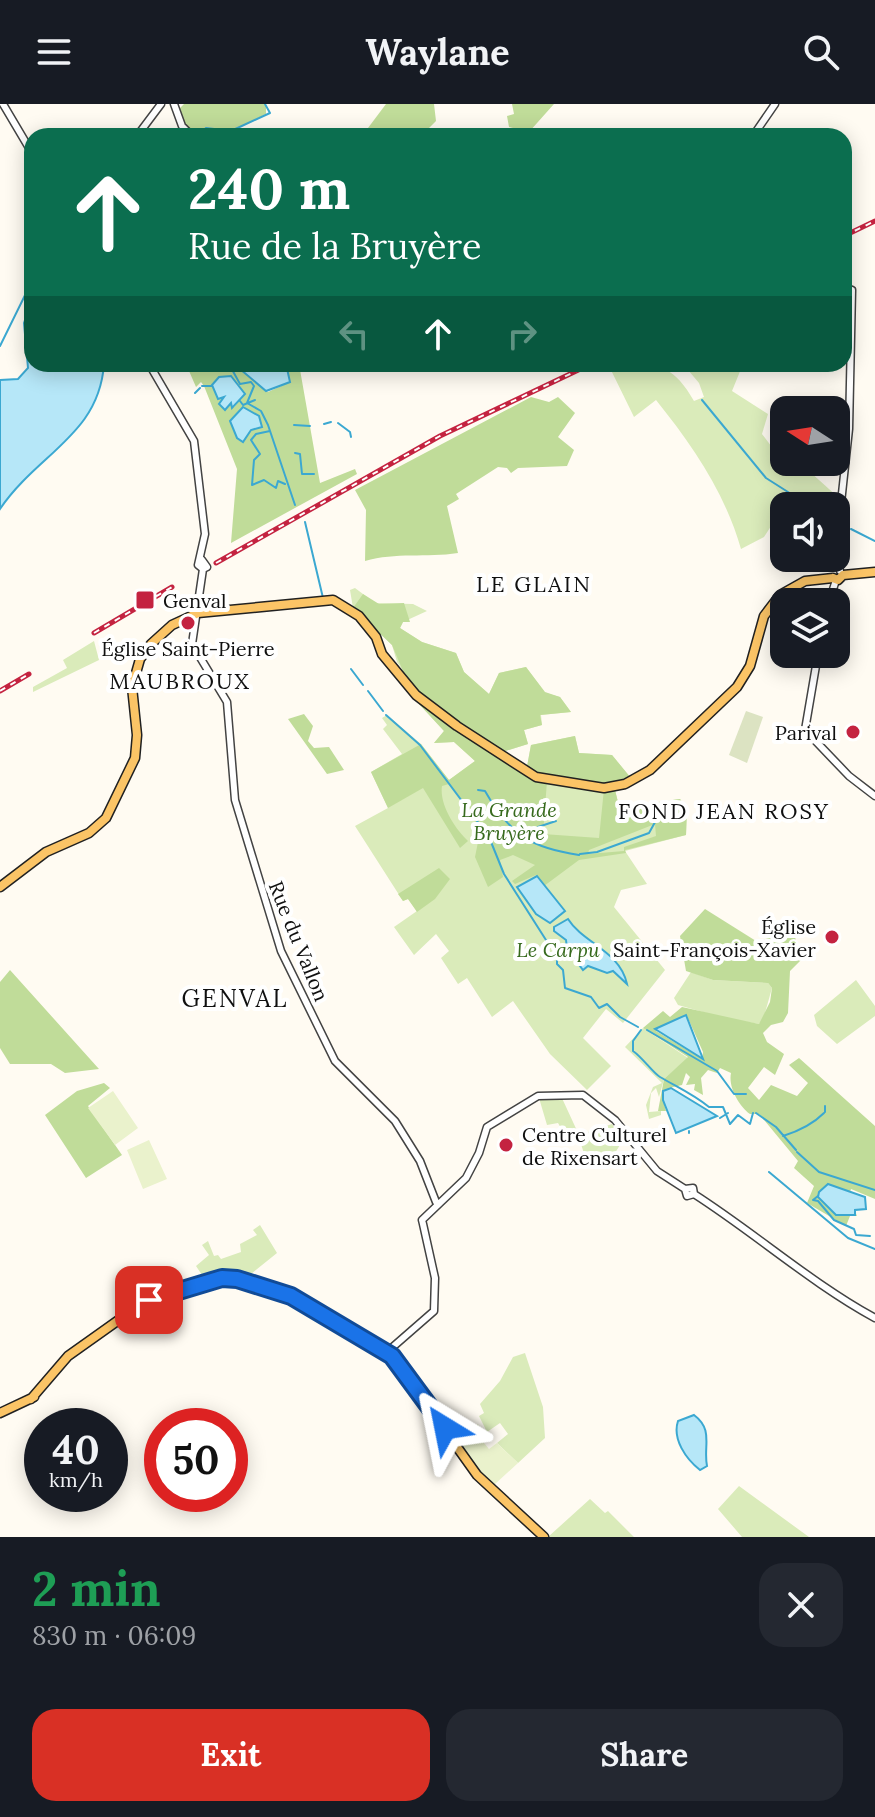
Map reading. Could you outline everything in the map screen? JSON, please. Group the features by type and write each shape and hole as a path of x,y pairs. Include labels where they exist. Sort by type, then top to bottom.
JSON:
{"main road":[{"path":"0,887 46,852 89,833 106,818 135,758 137,735 132,687 140,659 164,631 198,613 330,603 355,612 421,700 529,774 583,787 620,786 650,770 737,687 750,666 763,620 775,599 799,583 875,572"},
{"path":"0,1413 31,1399 84,1345 144,1302 206,1280 230,1278 296,1298 384,1350 487,1484 544,1537"}],"street":[{"path":"3,104 24,139"},
{"path":"143,128 161,104"},
{"path":"174,104 184,128"},
{"path":"758,128 775,104"},
{"path":"154,372 194,441 204,520 202,560 198,565 203,569 198,613"},
{"path":"832,588 849,429 848,372"},
{"name":"Rue du Vallon","path":"198,613 192,644 227,702 233,789 240,822 295,983 340,1069 391,1117 407,1138 436,1202"},
{"path":"815,668 804,729 849,776 875,796"},
{"path":"384,1350 435,1306 435,1278 425,1221 436,1202 463,1181 476,1158 487,1127 538,1096 583,1095 615,1120 657,1171 685,1189 691,1187 694,1194 875,1318"}],"green space":[{"path":"184,104 266,104 266,114 238,128 186,128 178,110"},
{"path":"386,104 434,104 436,121 429,128 368,128"},
{"path":"512,104 554,104 533,128 509,127 507,116 514,114"},
{"path":"189,372 244,372 268,392 290,382 288,372 300,372 320,483 355,469 357,474 231,543 237,469 201,382 196,387","holes":["230,376 245,394 234,407 231,403 225,410 224,397 218,399 212,384 219,377"]},
{"path":"612,372 669,372 694,401 704,397 699,383 690,372 740,372 732,391 768,414 762,434 770,444 770,476 815,476 832,492 770,492 770,528 764,537 741,549 717,489 683,435 656,400 634,417"},
{"path":"531,397 549,402 558,397 575,413 558,437 574,450 567,466 518,468 511,473 507,468 498,467 456,494 459,499 447,506 458,553 365,561 366,510 355,490"},
{"path":"355,588 375,603 413,604 427,611 403,622 400,628 422,642 456,653 464,672 489,694 499,673 526,667 545,693 560,697 571,712 541,715 542,725 524,730 528,744 502,752 526,772 531,745 575,736 579,753 612,755 635,783 615,790 618,802 644,804 680,799 687,809 686,835 625,851 647,884 621,890 614,907 665,970 623,1023 606,1009 583,1038 611,1066 587,1090 550,1054 513,1001 492,1017 467,978 458,984 441,958 449,951 436,934 414,955 394,927 417,911 408,899 403,901 355,826 388,808 371,772 402,754 383,729 387,725 382,718 387,715 421,744 449,780 475,761 454,742 434,743 444,731 419,704 422,698 397,662 392,645 353,608 350,590"},
{"name":"La Grande Bruyère","path":"363,594 379,604 404,603 410,622 403,622 400,628 422,642 456,653 464,672 489,694 499,673 526,667 545,692 560,697 571,712 540,715 542,725 524,730 528,744 502,752 526,772 531,745 575,736 579,753 612,755 635,783 615,790 618,802 644,804 680,799 687,809 686,835 625,850 626,853 579,860 544,886 536,875 515,884 512,881 535,865 513,855 500,860 503,877 488,887 475,857 479,837 473,830 476,816 449,784 442,786 443,801 454,824 468,841 460,848 423,788 388,808 371,772 421,744 449,780 475,761 454,742 434,743 444,731 419,704 422,698 408,683 392,645 353,608","holes":["547,781 604,789 599,838 543,834","655,824 656,836 624,847 624,851 588,854 589,850"]},
{"path":"94,641 99,660 33,692 33,687 67,668 63,660"},
{"path":"746,711 763,717 747,763 729,755"},
{"path":"304,714 313,726 308,741 314,748 329,747 344,770 327,774 288,719"},
{"path":"439,868 450,879 435,899 417,912 408,899 403,901 398,894"},
{"path":"705,909 756,941 794,933 801,960 790,971 788,1013 783,1022 771,1025 763,1033 767,1042 784,1054 775,1075 764,1067 748,1088 759,1100 771,1085 797,1096 808,1083 789,1065 799,1058 875,1126 875,1199 851,1189 849,1195 857,1216 850,1216 846,1226 807,1203 814,1186 794,1168 798,1161 759,1114 750,1114 742,1106 733,1090 731,1073 720,1068 717,1073 708,1070 701,1078 703,1095 694,1090 695,1084 686,1085 690,1077 686,1073 682,1085 669,1088 663,1100 666,1111 658,1111 664,1079 688,1057 643,1028 663,1011 670,1017 682,1007 759,1024 770,1002 772,988 768,983 713,980 686,971 680,936","holes":["687,1016 703,1052 702,1059 656,1031"]},
{"path":"10,970 99,1069 65,1073 51,1064 10,1064 0,1048 0,982"},
{"path":"691,972 713,980 768,983 772,988 763,1020 759,1024 724,1018 678,1005 674,998"},
{"path":"856,980 875,1006 875,1016 837,1044 817,1026 814,1015"},
{"path":"643,1028 688,1058 664,1079 659,1097 656,1088 651,1093 649,1112 661,1111 661,1115 649,1119 646,1105 653,1087 662,1083 625,1047"},
{"path":"104,1083 110,1088 88,1106 122,1155 86,1178 45,1115 77,1091"},
{"path":"113,1091 138,1128 115,1145 88,1108"},
{"path":"561,1096 579,1135 612,1124 623,1140 615,1153 589,1169 580,1141 568,1140 558,1123 547,1125 539,1098"},
{"path":"149,1140 167,1179 143,1189 127,1150"},
{"path":"260,1225 277,1253 246,1278 221,1275 204,1278 196,1266 209,1255 202,1245 208,1241 214,1256 218,1255 221,1259 241,1252 240,1244 257,1235 253,1230"},
{"path":"525,1353 543,1407 545,1438 518,1463 497,1443 508,1434 500,1423 487,1432 479,1416 484,1413 480,1404 500,1381 513,1357"},
{"path":"478,1424 481,1431 487,1432 480,1438 489,1449 497,1443 518,1463 494,1485 473,1465 457,1440"},
{"path":"739,1486 809,1537 742,1537 718,1509"},
{"path":"590,1499 605,1513 608,1511 634,1537 548,1537"}],"water":[{"path":"24,372 103,372 91,409 79,426 0,509 0,380 18,379"},
{"path":"243,372 288,372 290,382 266,391"},
{"path":"231,376 245,394 232,408 231,403 225,410 219,404 224,397 218,399 212,385 219,377"},
{"path":"243,407 259,416 262,427 251,430 243,442 237,438 230,421"},
{"path":"537,876 565,911 550,923 536,914 517,887"},
{"path":"568,919 617,963 627,984 613,971 607,973 588,966 583,970 571,954 573,947 567,949 566,940 554,931 554,927"},
{"path":"686,1015 703,1059 655,1029"},
{"path":"671,1088 717,1116 676,1133 663,1100 663,1091"},
{"path":"828,1184 865,1197 866,1209 855,1210 855,1215 836,1215 818,1197"},
{"path":"694,1415 706,1432 707,1466 700,1470 685,1454 677,1435 678,1421"}],"waterway":[{"path":"238,128 270,113 265,104"},
{"path":"0,346 24,297"},
{"path":"233,372 240,384 251,382 254,386 247,403 261,411 268,425 295,505"},
{"path":"202,386 212,386"},
{"path":"195,393 200,388"},
{"path":"240,401 243,405 255,400"},
{"path":"702,400 766,478 788,492"},
{"path":"324,424 331,422"},
{"path":"338,423 350,432 351,437"},
{"path":"294,425 310,426"},
{"path":"270,431 256,434 251,440 260,454 254,460 252,485 264,480 276,488 278,481 285,484"},
{"path":"295,453 300,454 302,474 314,474"},
{"path":"305,522 323,598"},
{"path":"851,529 875,541"},
{"path":"351,669 363,685"},
{"path":"368,691 383,711"},
{"path":"386,715 420,745 489,837 504,874 546,940 557,950 557,964 563,970 565,988 591,997 599,1008 607,1004 620,1017 638,1027"},
{"name":"Le Carpu","path":"478,790 485,791 504,819 524,838 549,849 579,855"},
{"name":"Le Carpu","path":"580,854 597,852 649,833 659,815"},
{"path":"528,842 538,827 556,821"},
{"path":"641,1030 633,1041 633,1051 657,1075 709,1107 723,1107 730,1124 738,1115 750,1124 753,1113"},
{"path":"647,1030 717,1071 734,1094 746,1094"},
{"path":"825,1106 825,1112"},
{"path":"720,1118 728,1113"},
{"path":"756,1113 776,1127 796,1150"},
{"path":"783,1136 805,1127 824,1113"},
{"path":"797,1152 819,1172 875,1190"},
{"path":"769,1172 848,1238 875,1249"},
{"path":"818,1196 813,1200 818,1201 834,1220 854,1229 856,1235 870,1236"}],"railway":[{"path":"852,232 875,221"},
{"path":"216,563 440,436 574,372"},
{"path":"94,633 172,587"},
{"path":"0,691 29,674"}],"place":[{"name":"Genval","path":"145,600"},
{"name":"Église Saint-Pierre","path":"188,623"},
{"name":"Parival","path":"853,732"},
{"name":"Église Saint-François-Xavier","path":"832,937"},
{"name":"Centre Culturel de Rixensart","path":"506,1145"}],"district":[{"name":"LE GLAIN","path":"534,584"},
{"name":"MAUBROUX","path":"180,681"},
{"name":"FOND JEAN ROSY","path":"724,811"},
{"name":"GENVAL","path":"235,998"}],"route":[{"path":"149,1300 215,1278 237,1279 291,1296 392,1356 445,1428"}]}
